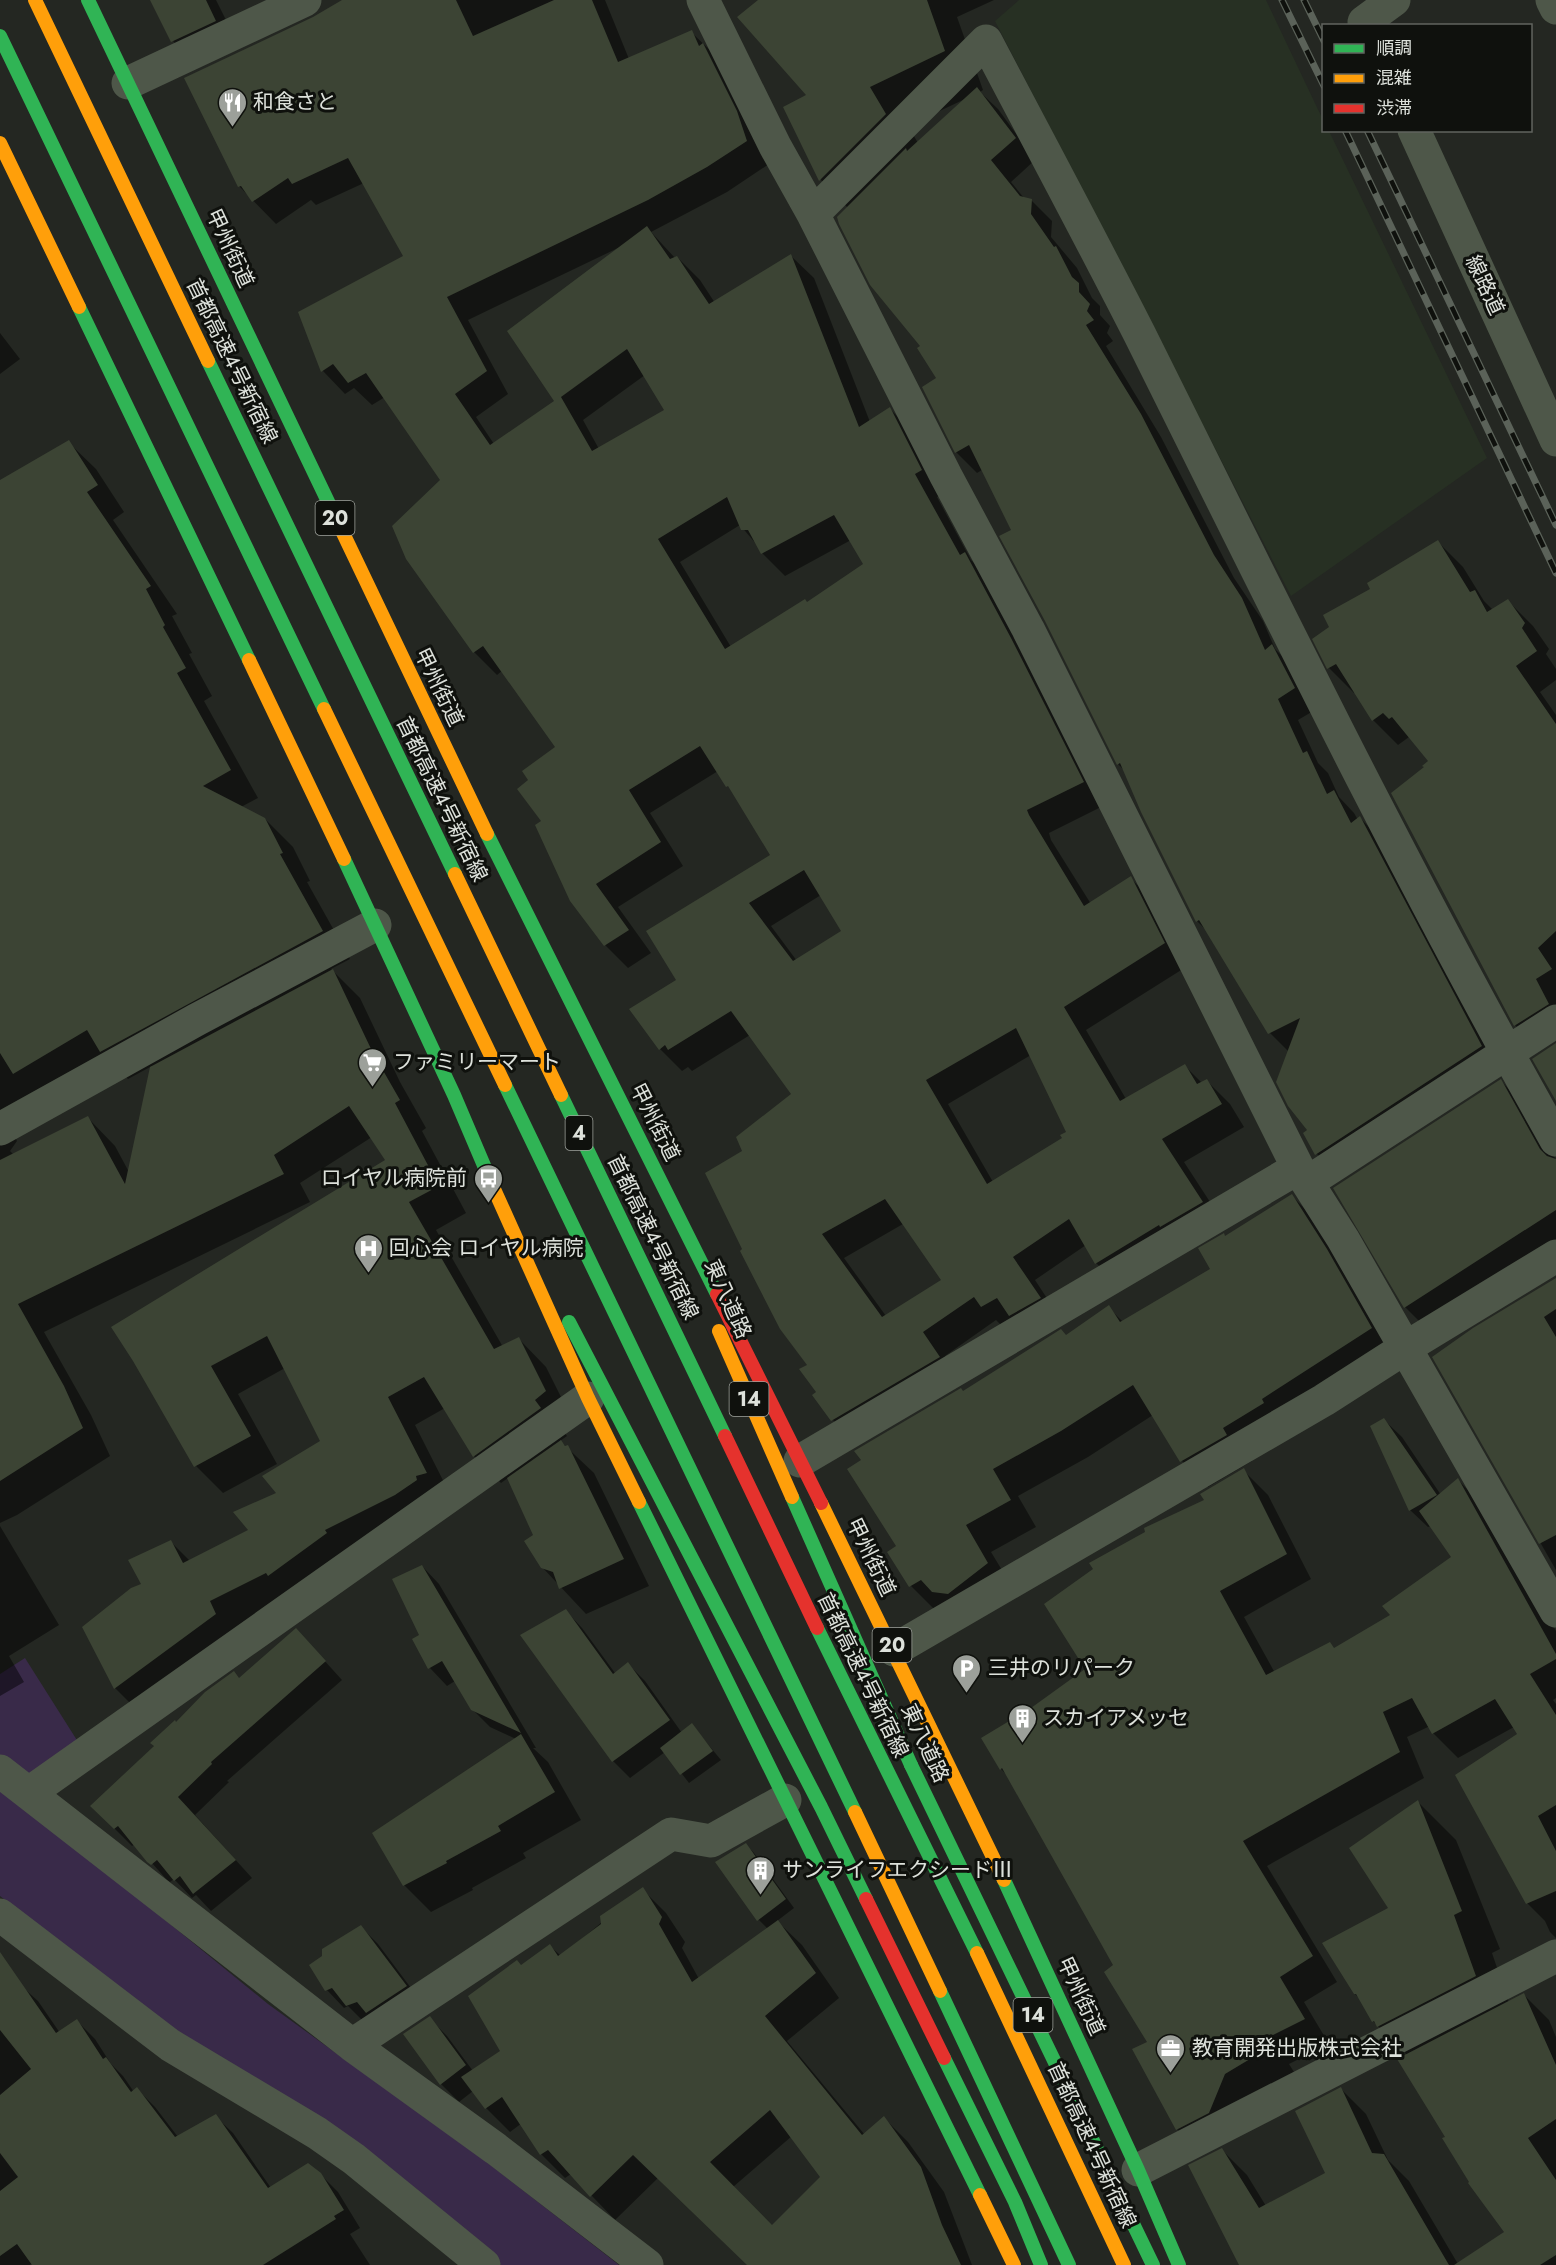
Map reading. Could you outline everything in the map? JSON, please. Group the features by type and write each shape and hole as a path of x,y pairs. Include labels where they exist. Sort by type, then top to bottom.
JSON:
{"main road":[{"name":"首都高速4号新宿線","path":"35,0 873,1745 1000,1998 1124,2265"},
{"name":"甲州街道","path":"88,0 384,621 979,1825 1138,2170 1166,2256"},
{"name":"4","path":"0,36 828,1755 1069,2265"},
{"path":"0,143 375,926 454,1095 588,1398 1014,2265"},
{"name":"東八道路","path":"587,1033 911,1765 1166,2256"},
{"path":"457,1105 821,1807 1015,2202 1041,2265"}],"street":[{"path":"129,83 305,0"},
{"path":"703,0 774,146 813,214 946,476 1028,629 1303,1175 1556,1611"},
{"path":"1361,16 1394,0"},
{"path":"1552,0 1556,8"},
{"path":"813,214 986,41 1137,330 1278,615 1506,1053 1556,1140"},
{"name":"線路道","path":"1415,132 1554,429"},
{"path":"0,1129 196,1020 375,926"},
{"path":"800,1461 1303,1175 1556,1021"},
{"path":"894,1650 1324,1400 1556,1256"},
{"path":"29,1793 588,1398"},
{"path":"0,1771 352,2045 496,2149 647,2265"},
{"path":"352,2045 671,1834 711,1841 785,1800"},
{"path":"0,1915 170,2045 317,2133 354,2158 483,2265"},
{"path":"1138,2170 1556,1956"},
{"path":"1117,2265 1166,2256"}],"shaded area":[{"path":"1019,0 1266,0 1322,118 1322,132 1329,132 1487,458 1291,596 995,21"},
{"path":"25,1658 80,1745 31,1781 0,1758 0,1674"},
{"path":"0,1785 268,2004 484,2160 619,2265 501,2265 322,2125 170,2028 0,1896"}],"building":[{"path":"150,0 206,0 216,21 171,42"},
{"path":"342,0 456,0 473,36 554,0 592,0 618,62 692,30 699,46 703,43 737,111 747,141 707,167 648,200 447,297 487,371 455,394 490,445 554,401 507,331 647,226 670,259 677,256 709,304 791,254 859,427 890,407 922,470 915,474 960,555 965,552 1084,782 1027,810 1029,815 1084,906 1131,876 1165,943 1064,1007 1120,1101 1185,1064 1197,1084 1207,1079 1222,1104 1162,1139 1203,1202 1160,1227 1159,1225 1095,1264 1069,1219 1013,1257 1041,1298 1009,1316 997,1298 981,1307 974,1297 923,1332 940,1357 831,1421 812,1395 816,1392 799,1369 807,1365 780,1329 740,1251 742,1249 705,1173 742,1151 736,1137 791,1094 731,1011 668,1050 665,1045 659,1050 629,1009 676,980 646,931 770,855 728,786 726,787 700,746 629,790 661,842 596,884 629,930 604,946 570,901 535,825 541,821 517,789 528,780 522,771 555,747 483,646 473,653 406,559 392,526 440,480 366,373 348,383 333,364 321,372 298,312 403,256 348,158 292,184 288,178 252,202 241,186 238,187 184,78 313,17","holes":["627,349 664,410 592,451 561,397","727,497 741,530 748,530 761,554 834,515 863,564 807,602 805,599 725,649 658,539","804,870 841,931 793,961 749,903","1016,1028 1066,1132 1060,1135 1062,1138 987,1184 926,1080","885,1199 941,1280 882,1317 822,1234"]},
{"path":"758,0 927,0 945,51 870,87 886,114 819,181 783,107 806,95 737,17"},
{"path":"977,87 1016,138 991,160 1020,196 1032,199 1031,214 1054,247 1056,246 1072,277 1079,283 1079,292 1090,304 1087,311 1094,320 1086,325 1141,414 1214,555 1242,598 1265,650 1272,644 1295,688 1278,699 1303,753 1307,751 1327,794 1334,790 1351,823 1360,816 1482,1046 1315,1155 1303,1133 1307,1130 1288,1106 1276,1082 1300,1018 1268,1034 1199,920 1196,922 1141,812 1120,763 1117,765 1045,621 999,536 1011,530 969,445 955,453 922,387 936,378 917,348 920,346 870,285 839,224 837,217 906,148 907,151"},
{"path":"69,440 98,485 87,492 151,586 146,589 165,625 163,627 186,668 177,673 231,770 203,786 265,818 283,853 280,854 323,931 100,1052 87,1030 13,1074 0,1053 0,480"},
{"path":"1438,540 1470,592 1475,590 1487,612 1508,599 1525,623 1522,628 1537,651 1516,666 1556,724 1556,931 1538,948 1552,969 1536,979 1549,1004 1514,1026 1391,793 1424,767 1422,766 1428,761 1392,717 1389,719 1383,713 1372,721 1336,664 1327,669 1312,639 1329,627 1323,615 1370,589 1367,583"},
{"path":"333,969 373,1053 400,1100 395,1103 439,1186 409,1202 494,1349 519,1337 546,1391 535,1400 541,1408 473,1457 424,1377 388,1397 427,1473 416,1476 417,1480 395,1495 325,1530 327,1533 268,1576 266,1573 210,1601 216,1614 114,1689 82,1627 131,1588 141,1584 128,1560 171,1540 183,1563 248,1530 233,1512 276,1493 262,1476 320,1441 267,1336 211,1366 251,1436 194,1467 111,1327 385,1160 349,1106 274,1155 284,1174 18,1304 64,1386 83,1428 0,1481 0,1160 88,1116 125,1184 150,1067"},
{"path":"1556,1043 1556,1101 1532,1059"},
{"path":"1501,1079 1540,1149 1547,1156 1556,1159 1556,1210 1404,1308 1333,1188"},
{"path":"1292,1194 1327,1249 1372,1328 1262,1399 1264,1403 1223,1428 1227,1435 1180,1462 1133,1385 1061,1431 993,1469 1011,1500 966,1525 988,1563 948,1594 932,1592 921,1580 909,1587 887,1552 896,1546 847,1469 861,1460 854,1451 961,1388 963,1391 1061,1329 1066,1335 1109,1305 1120,1322 1210,1269 1198,1248 1224,1233 1225,1236"},
{"path":"1556,1278 1556,1309 1544,1317 1556,1337 1556,1535 1539,1544 1432,1357 1473,1328"},
{"path":"1384,1418 1437,1495 1409,1511 1370,1426"},
{"path":"561,1440 565,1446 568,1445 624,1559 559,1589 553,1572 541,1568 524,1541 533,1535 507,1478"},
{"path":"1244,1468 1287,1554 1220,1591 1266,1675 1330,1642 1334,1648 1390,1615 1382,1606 1451,1557 1419,1511 1458,1478 1556,1654 1556,1659 1530,1674 1556,1715 1556,1805 1538,1816 1556,1851 1556,1891 1526,1904 1455,1775 1517,1734 1495,1699 1432,1734 1412,1698 1383,1712 1400,1752 1243,1841 1313,1956 1280,1977 1305,2019 1265,2039 1270,2047 1225,2074 1209,2113 1176,2130 1132,2049 1147,2042 1104,1972 1113,1965 1002,1768 1000,1770 981,1738 1031,1708 1085,1669 1044,1604 1093,1569 1089,1563 1145,1532 1144,1528 1204,1500 1200,1494"},
{"path":"422,1565 521,1733 471,1710 442,1661 428,1669 412,1639 419,1635 392,1579"},
{"path":"566,1609 613,1674 628,1662 670,1720 612,1762 520,1635"},
{"path":"296,1628 326,1661 211,1762 212,1764 178,1797 236,1860 193,1894 180,1876 174,1881 157,1860 151,1865 147,1862 118,1826 114,1829 90,1806 154,1746 150,1743 175,1720 176,1722 205,1692 234,1671 239,1678"},
{"path":"692,1723 713,1751 680,1775 660,1748"},
{"path":"521,1734 555,1792 498,1826 501,1831 403,1886 372,1833"},
{"path":"1418,1800 1462,1911 1454,1915 1476,1976 1377,2027 1322,1943 1388,1908 1349,1848"},
{"path":"746,1843 786,1899 757,1921 715,1862"},
{"path":"643,1887 662,1917 659,1924 692,1982 778,1920 816,1973 765,2016 862,2135 884,2116 921,2167 942,2225 961,2265 747,2265 633,2155 590,2197 548,2150 540,2155 502,2097 485,2109 461,2077 500,2051 468,1996 517,1960 521,1965 550,1944 558,1956 601,1924 600,1916","holes":["770,2110 820,2177 772,2225 710,2162"]},
{"path":"361,1925 407,1986 366,2013 357,2002 346,2006 332,1988 325,1991 309,1965 322,1956 322,1949"},
{"path":"0,1952 56,2033 77,2019 103,2059 106,2057 131,2092 137,2087 175,2137 216,2114 268,2188 308,2163 321,2173 344,2210 334,2216 336,2219 263,2265 32,2265 17,2244 0,2256 0,2191 18,2177 0,2153 0,2095 31,2069 0,2030"},
{"path":"1524,1993 1556,2065 1556,2119 1528,2138 1556,2180 1556,2255 1540,2265 1454,2265 1504,2232 1468,2183 1442,2138 1445,2137 1397,2059"},
{"path":"430,2016 466,2065 440,2085 403,2034"},
{"path":"1341,2087 1372,2153 1384,2154 1449,2265 1239,2265 1188,2165 1222,2148 1259,2208 1325,2173 1295,2111"}],"railway":[{"path":"1282,0 1322,82"},
{"path":"1304,0 1322,37"},
{"path":"1346,132 1556,573"},
{"path":"1368,132 1556,525"}],"traffic: fast":[{"path":"88,0 332,510"},
{"path":"0,36 324,709"},
{"path":"79,307 249,660"},
{"path":"208,361 455,874"},
{"path":"487,834 717,1294"},
{"path":"344,859 454,1095 494,1189"},
{"path":"505,1085 855,1812"},
{"path":"561,1095 725,1436"},
{"path":"569,1322 821,1807 866,1899"},
{"path":"792,1497 911,1765"},
{"path":"639,1502 980,2195"},
{"path":"817,1628 977,1953"},
{"path":"911,1765 1153,2265"},
{"path":"1004,1880 1138,2170 1179,2265"},
{"path":"940,1991 1069,2265"},
{"path":"944,2058 1015,2202 1041,2265"}],"traffic: slow":[{"path":"35,0 208,361"},
{"path":"0,143 79,307"},
{"path":"332,510 487,834"},
{"path":"249,660 344,859"},
{"path":"324,709 505,1085"},
{"path":"455,874 561,1095"},
{"path":"494,1189 588,1398 639,1502"},
{"path":"719,1331 792,1497"},
{"path":"821,1503 1004,1880"},
{"path":"855,1812 940,1991"},
{"path":"977,1953 1124,2265"},
{"path":"980,2195 1014,2265"}],"traffic: jam":[{"path":"717,1294 821,1503"},
{"path":"725,1436 817,1628"},
{"path":"866,1899 944,2058"}],"place":[{"name":"和食さと","path":"232,128"},
{"name":"ファミリーマート","path":"372,1088"},
{"name":"ロイヤル病院前","path":"488,1204"},
{"name":"回心会 ロイヤル病院","path":"368,1274"},
{"name":"三井のリパーク","path":"967,1694"},
{"name":"スカイアメッセ","path":"1022,1744"},
{"name":"サンライフエクシードⅢ","path":"761,1896"},
{"name":"教育開発出版株式会社","path":"1171,2074"}]}
